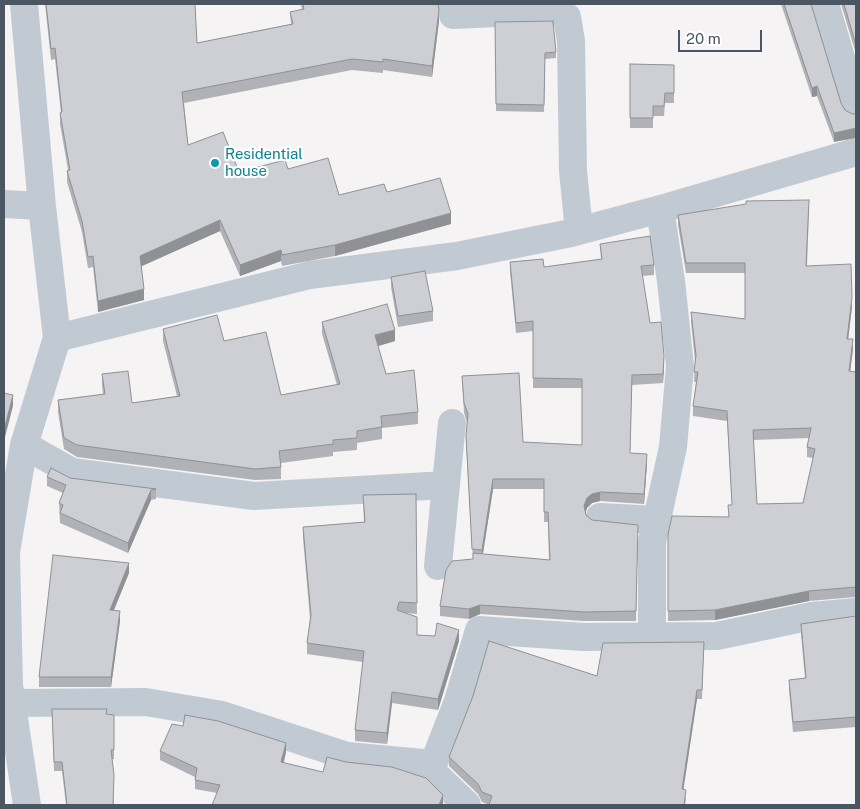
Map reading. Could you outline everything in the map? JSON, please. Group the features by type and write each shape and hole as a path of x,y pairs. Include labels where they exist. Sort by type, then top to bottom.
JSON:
{"street":[{"path":"24,4 42,206 57,338 24,445 6,552 8,692 26,805"},
{"path":"452,4 453,15 542,11 560,12 567,17 572,42 573,171 579,231"},
{"path":"825,4 856,108"},
{"path":"57,338 310,275 457,256 579,231 856,152"},
{"path":"4,204 42,206"},
{"path":"652,635 652,542 673,447 680,366 671,280 660,209"},
{"path":"438,566 452,423"},
{"path":"24,445 72,472 254,496 446,485"},
{"path":"600,517 657,520"},
{"path":"430,770 458,701 479,630 584,637 717,636 812,616 856,612"},
{"path":"8,692 146,702 222,716 347,756 423,763 467,805"}],"building":[{"path":"46,4 195,4 197,43 293,24 290,12 304,9 303,4 438,4 439,10 432,66 383,59 383,62 352,59 182,92 188,145 223,132 239,172 285,160 288,169 328,158 339,195 384,184 387,192 440,178 451,213 335,245 282,255 281,250 240,265 220,220 140,256 144,289 98,301 93,256 88,257 82,221 67,171 70,170 60,113 62,112 55,48 51,49"},
{"path":"784,4 811,4 841,103 845,110 856,114 856,128 834,133 817,86 812,88"},
{"path":"844,4 856,4 856,45"},
{"path":"553,21 556,52 545,53 544,105 496,104 495,22"},
{"path":"630,64 674,65 674,93 665,93 664,106 653,106 653,118 630,118"},
{"path":"809,200 806,266 851,264 852,297 847,339 853,339 849,371 856,372 856,587 809,591 715,610 668,611 668,534 672,516 729,517 728,505 732,505 727,411 693,406 698,372 694,372 696,355 691,312 745,319 745,263 686,263 678,215 746,204 746,201","holes":["811,428 807,447 815,449 803,503 757,504 753,430"]},
{"path":"650,236 654,265 641,266 650,323 661,322 664,356 663,374 632,375 630,453 647,454 644,494 600,492 592,494 587,498 584,506 586,515 592,520 638,525 636,611 584,612 480,605 469,609 440,606 446,570 452,561 473,559 473,553 550,560 548,512 544,512 544,479 493,479 482,550 472,549 466,435 468,414 464,403 462,376 519,373 523,442 582,445 582,379 533,378 533,321 516,323 510,262 543,259 544,267 602,259 600,244"},
{"path":"425,271 433,311 398,316 391,277"},
{"path":"387,304 395,330 375,335 386,374 414,370 418,412 381,416 382,427 357,431 357,438 333,440 333,444 279,451 281,467 255,469 77,445 64,438 58,400 105,394 102,374 128,371 132,403 180,396 163,329 217,315 224,341 266,332 281,395 340,384 322,322"},
{"path":"4,393 13,395 4,430"},
{"path":"51,468 70,478 156,489 151,490 128,543 60,513 63,505 59,503 66,485 47,477"},
{"path":"416,494 417,603 399,602 397,610 417,617 417,635 435,636 437,623 459,630 438,699 392,692 387,733 355,730 364,651 307,643 311,615 303,527 365,522 363,495"},
{"path":"53,555 129,563 110,610 120,611 111,677 39,677"},
{"path":"856,616 856,717 793,722 789,680 806,678 801,624"},
{"path":"489,641 597,676 603,643 704,642 702,690 697,690 682,789 686,790 684,805 489,805 492,796 482,792 478,784 449,757 473,696"},
{"path":"52,709 107,709 106,714 114,715 114,750 111,750 114,775 113,805 67,805 62,762 54,762"},
{"path":"185,715 218,721 286,743 281,762 323,772 327,757 346,762 392,767 426,778 443,795 439,805 212,805 220,785 195,780 197,768 160,751 172,724 183,726"}],"place":[{"name":"Residential house","path":"215,163"}]}
